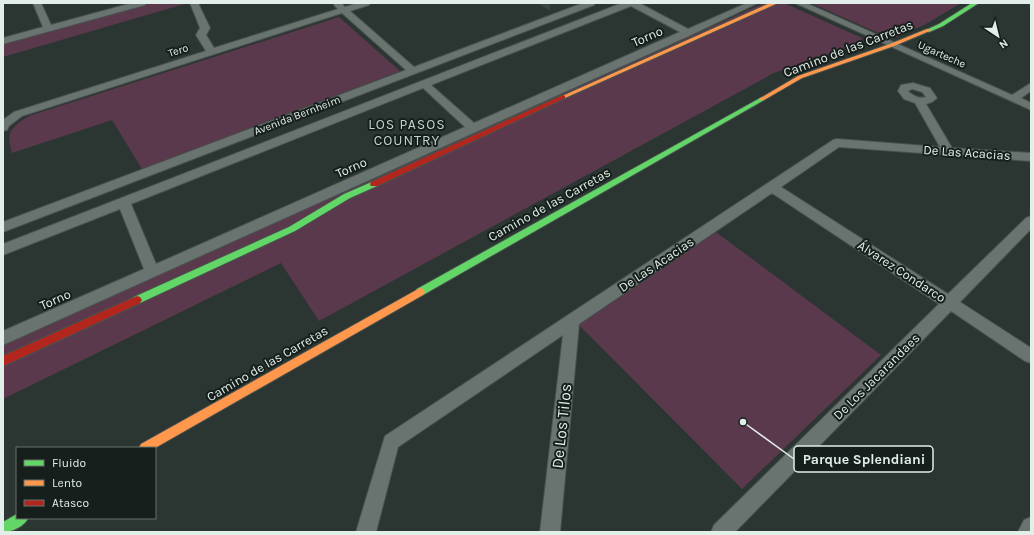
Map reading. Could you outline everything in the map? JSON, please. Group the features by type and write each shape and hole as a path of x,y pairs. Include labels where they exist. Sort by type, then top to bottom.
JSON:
{"street":[{"path":"3,41 142,3"},
{"path":"194,3 205,28 201,35 212,52"},
{"path":"336,3 413,71"},
{"name":"Tero","path":"3,128 4,124 18,114 366,3"},
{"name":"Avenida Bernheim","path":"3,228 591,3"},
{"path":"3,250 631,3 688,33"},
{"path":"3,361 292,229 347,196 760,5 775,3"},
{"name":"Ugarteche","path":"799,3 1031,107"},
{"name":"Camino de las Carretas","path":"147,447 800,77 892,45 941,25 976,3"},
{"path":"39,4 48,29"},
{"name":"Torno","path":"3,338 688,33 760,5"},
{"path":"424,84 473,128"},
{"path":"1013,99 1031,86"},
{"path":"919,101 948,151"},
{"name":"De Las Acacias","path":"366,532 391,442 837,143 1031,157"},
{"name":"Álvarez Condarco","path":"772,187 1031,356"},
{"path":"124,202 152,271"},
{"name":"De Los Jacarandaes","path":"720,532 1031,221"},
{"name":"De Los Tilos","path":"550,532 572,321"},
{"path":"3,529 20,519"},
{"path":"1028,532 1031,527"}],"shaded area":[{"path":"151,3 188,3 3,57 3,44"},
{"path":"764,3 784,3 862,38 861,43 774,73 319,321 281,263 3,399 3,344"},
{"path":"811,3 961,3 926,24 892,39"},
{"path":"339,17 400,71 142,169 112,120 12,153 9,140 11,131 17,124 29,116"},
{"path":"716,232 881,355 742,489 579,325"}],"traffic: fast":[{"path":"929,30 941,25 976,3"},
{"path":"420,292 762,99"},
{"path":"137,300 292,229 347,196 374,184"},
{"path":"3,529 20,519"}],"traffic: slow":[{"path":"563,97 775,3"},
{"path":"762,99 800,77 892,45 929,30"},
{"path":"147,447 420,292"}],"traffic: jam":[{"path":"374,184 563,97"},
{"path":"3,361 137,300"}],"place":[{"name":"Parque Splendiani","path":"743,422"}],"district":[{"name":"LOS PASOS COUNTRY","path":"407,132"}]}
